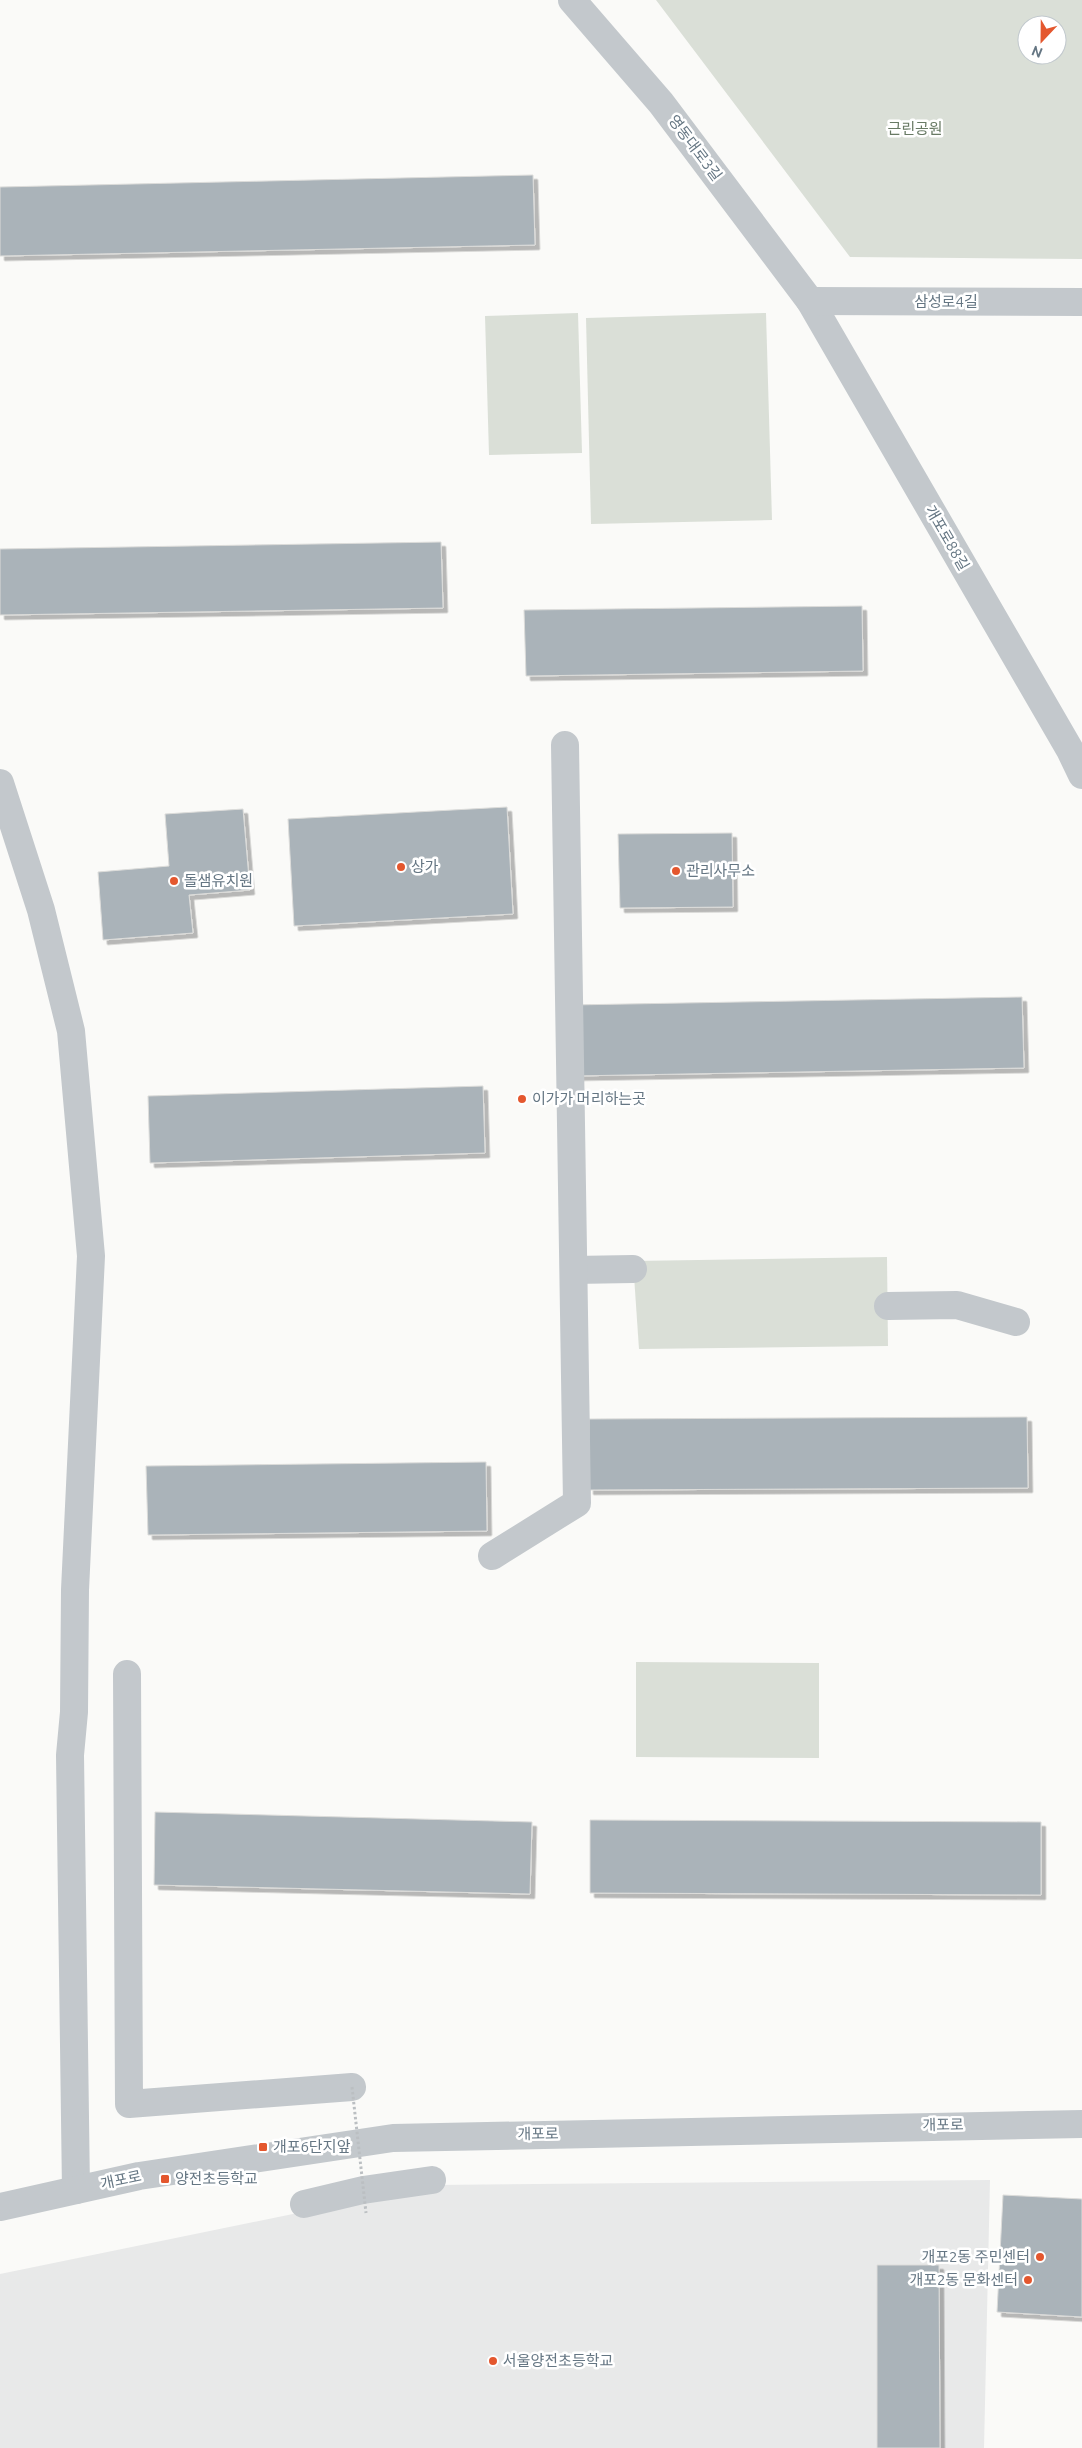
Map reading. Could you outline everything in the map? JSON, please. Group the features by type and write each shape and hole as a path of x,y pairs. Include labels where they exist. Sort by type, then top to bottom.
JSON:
{"street":[{"name":"영동대로3길","path":"572,0 661,103 810,301"},
{"name":"삼성로4길","path":"810,301 1082,302"},
{"name":"개포로88길","path":"810,301 1070,750 1082,776"},
{"path":"492,1556 577,1503 565,746"},
{"path":"0,783 41,910 71,1031 91,1256 75,1581 74,1712 70,1756 76,2190"},
{"path":"574,1270 633,1269"},
{"path":"888,1306 957,1305 1016,1322"},
{"path":"127,1674 129,2104 352,2088"},
{"name":"개포로","path":"0,2207 139,2176 393,2138 986,2124 1082,2124"},
{"path":"304,2204 364,2202 432,2180"}],"path":[{"path":"352,2088 364,2202"}],"shaded area":[{"name":"서울양전초등학교","path":"990,2180 984,2448 0,2448 0,2274 434,2185"}],"green space":[{"name":"근린공원","path":"656,0 1082,0 1082,259 850,257"},
{"path":"578,313 582,453 489,455 485,316"},
{"path":"766,313 772,520 591,524 586,318"},
{"path":"887,1257 888,1346 639,1349 633,1261"},
{"path":"636,1662 819,1663 819,1758 636,1757"}],"building":[{"path":"533,175 535,245 0,256 0,187"},
{"path":"441,542 443,608 0,615 0,549"},
{"path":"862,606 863,671 526,676 524,610"},
{"name":"상가","path":"507,807 513,914 294,926 288,819"},
{"name":"돌샘유치원","path":"243,809 250,890 189,895 193,933 103,940 98,872 169,866 165,814"},
{"name":"관리사무소","path":"732,833 733,907 620,908 618,834"},
{"path":"1022,997 1024,1068 571,1076 570,1005"},
{"path":"483,1086 485,1153 150,1163 148,1096"},
{"path":"1027,1417 1028,1488 589,1490 589,1419"},
{"path":"486,1462 487,1531 148,1535 146,1466"},
{"path":"155,1812 532,1822 530,1894 154,1885"},
{"path":"590,1820 1041,1822 1041,1895 590,1893"},
{"path":"1003,2195 1082,2199 1082,2317 997,2312"},
{"path":"877,2265 939,2265 940,2448 877,2448"}],"place":[{"name":"상가","path":"401,867"},
{"name":"관리사무소","path":"676,871"},
{"name":"돌샘유치원","path":"174,881"},
{"name":"이가가 머리하는곳","path":"522,1099"},
{"name":"개포6단지앞","path":"263,2147"},
{"name":"양전초등학교","path":"165,2179"},
{"name":"개포2동 주민센터","path":"1040,2257"},
{"name":"개포2동 문화센터","path":"1028,2280"},
{"name":"서울양전초등학교","path":"493,2361"}]}
